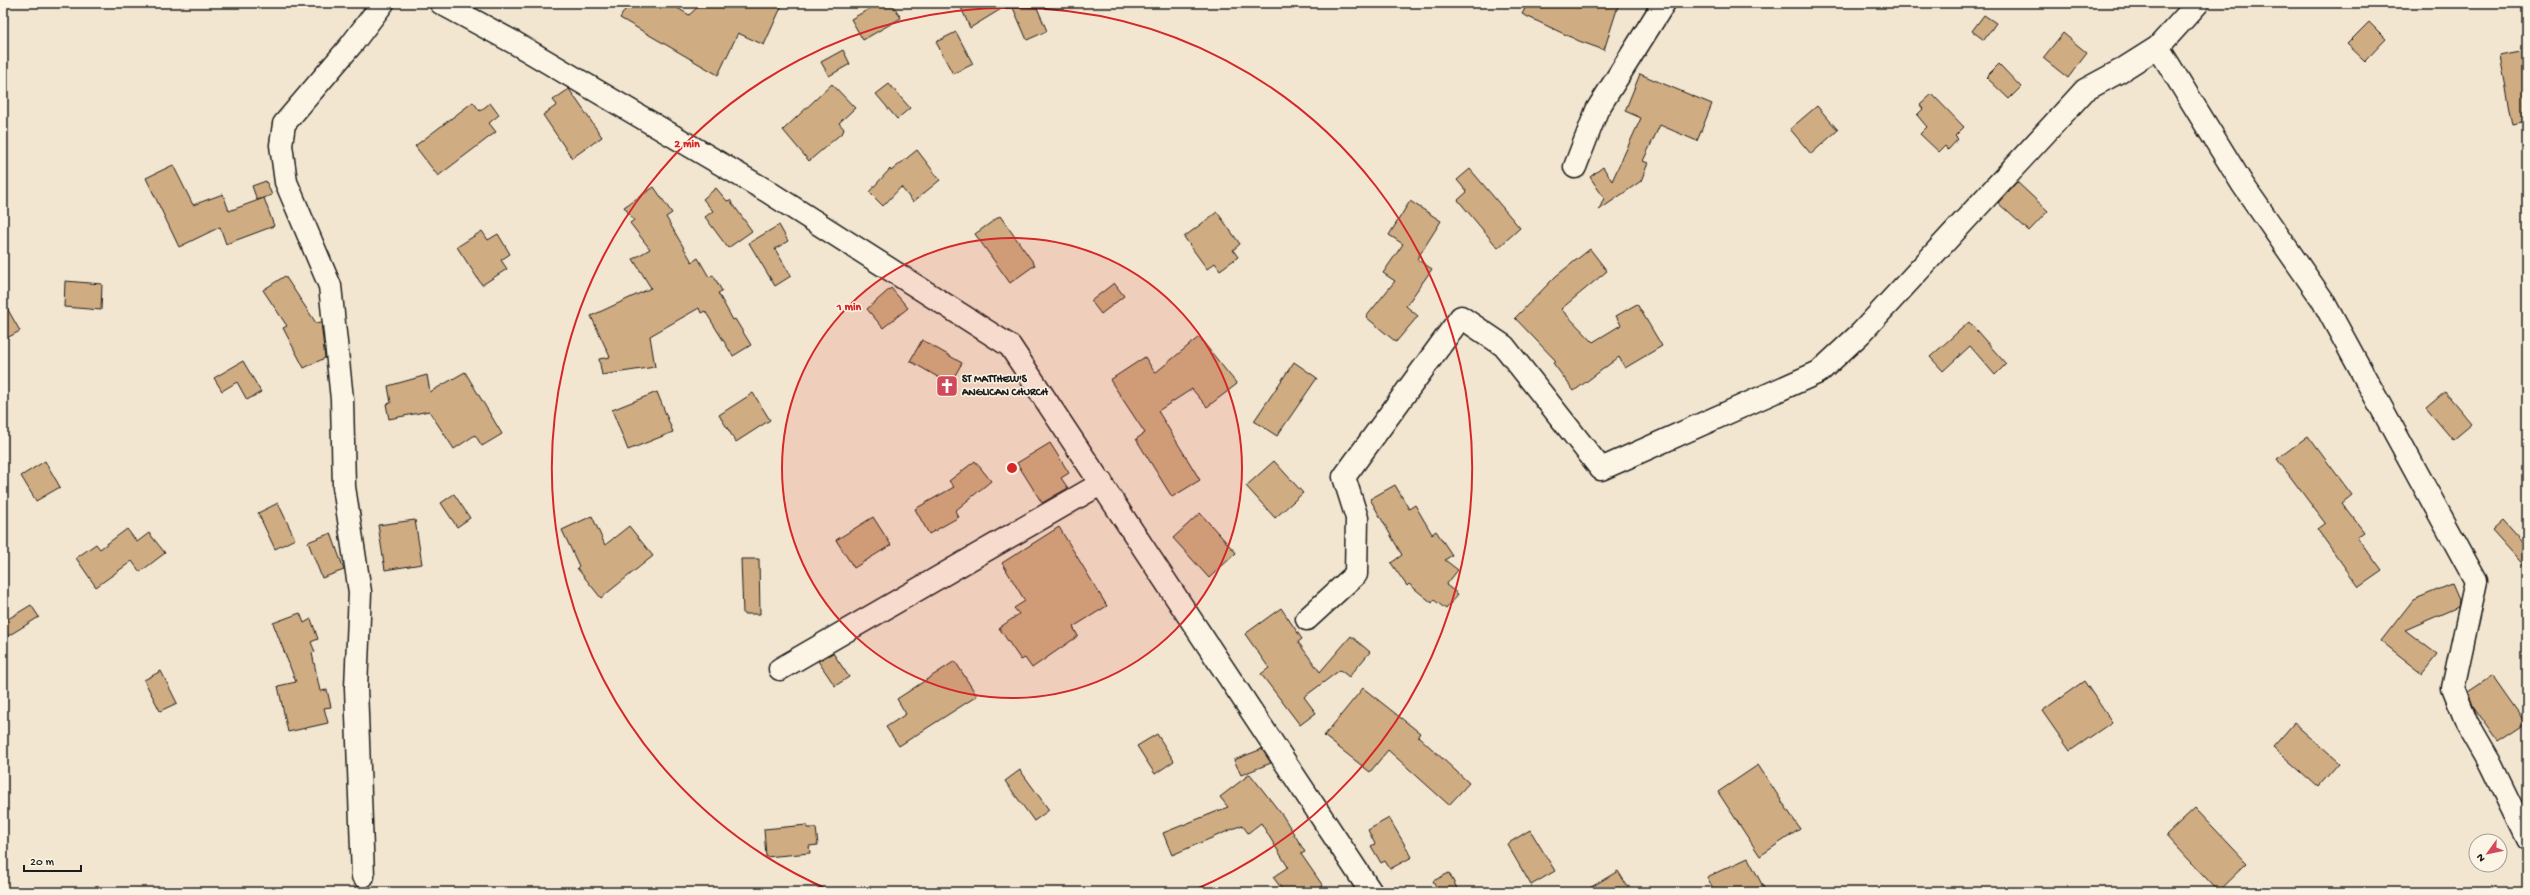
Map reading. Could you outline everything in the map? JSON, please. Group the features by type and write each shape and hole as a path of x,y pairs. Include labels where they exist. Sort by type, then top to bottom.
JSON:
{"street":[{"path":"364,876 356,688 360,592 344,487 342,399 330,286 286,182 281,145 284,124 352,44 383,3"},
{"path":"441,3 515,43 767,190 1010,346 1371,892"},
{"path":"1575,167 1597,110 1664,3"},
{"path":"1307,618 1356,574 1358,518 1344,477 1461,317 1504,346 1601,469 1819,372 1866,327 2085,90 2120,71 2158,47 2198,3"},
{"path":"2158,47 2243,185 2322,299 2476,581 2453,688 2467,723 2490,763 2527,839"},
{"path":"780,669 1102,483"}],"building":[{"path":"629,3 669,3 689,15 702,3 783,3 764,45 738,33 718,75 620,18"},
{"path":"880,3 892,3 901,18 863,40 851,19"},
{"path":"959,3 1011,3 970,28"},
{"path":"1011,3 1035,3 1047,31 1027,40"},
{"path":"1528,3 1619,3 1604,50 1579,41 1522,14"},
{"path":"1984,15 1996,23 1984,40 1972,31"},
{"path":"2369,22 2386,39 2365,61 2347,44"},
{"path":"956,32 973,64 953,74 936,42"},
{"path":"2063,33 2087,53 2068,78 2043,58"},
{"path":"843,50 850,64 829,76 821,62"},
{"path":"2527,51 2527,122 2513,125 2500,56"},
{"path":"1999,64 2021,87 2009,99 1986,77"},
{"path":"1640,74 1712,104 1697,141 1660,125 1643,161 1648,163 1641,181 1599,210 1604,198 1590,177 1603,167 1612,181 1641,118 1625,111"},
{"path":"832,84 855,108 839,123 844,129 843,132 809,161 783,130"},
{"path":"889,84 910,108 897,119 876,94"},
{"path":"569,89 602,137 572,158 543,115 557,105 553,100"},
{"path":"1932,94 1964,127 1955,136 1958,139 1948,150 1945,146 1939,152 1920,134 1927,127 1917,115 1923,109 1920,105"},
{"path":"473,102 480,111 490,103 499,115 489,123 496,132 438,176 415,146"},
{"path":"1817,106 1838,130 1811,154 1790,129"},
{"path":"917,150 940,180 913,202 901,187 883,206 869,192 890,169 891,171"},
{"path":"173,165 193,205 223,194 229,211 264,198 274,226 226,244 220,227 179,247 146,178"},
{"path":"1470,169 1520,228 1498,248 1458,200 1467,192 1457,180"},
{"path":"266,181 272,195 257,200 252,186"},
{"path":"2017,182 2048,211 2029,231 1998,203"},
{"path":"654,187 672,213 666,217 692,262 698,258 709,277 713,275 722,291 718,293 733,320 735,319 751,345 733,356 705,311 701,313 699,308 650,336 655,367 602,375 599,359 610,357 591,316 651,288 633,259 650,249 630,223 634,220 624,207"},
{"path":"716,188 727,201 730,200 752,231 728,248 705,217 713,211 703,199"},
{"path":"1410,201 1441,221 1417,259 1432,269 1406,306 1418,316 1396,342 1366,317 1395,281 1383,273 1403,244 1389,235"},
{"path":"1217,212 1240,244 1233,250 1238,257 1220,270 1215,263 1207,269 1184,237"},
{"path":"1000,216 1035,265 1010,283 975,234"},
{"path":"779,225 788,241 775,249 791,276 775,286 749,243"},
{"path":"482,231 488,240 498,234 510,254 501,260 507,269 482,285 457,247"},
{"path":"1590,249 1607,271 1561,309 1593,342 1621,325 1616,316 1637,304 1662,346 1625,368 1619,357 1574,391 1553,363 1556,361 1515,318 1556,276"},
{"path":"285,276 316,323 321,322 325,358 304,368 283,328 287,326 263,290"},
{"path":"65,281 102,284 101,310 64,307"},
{"path":"1114,283 1124,296 1101,314 1091,301"},
{"path":"891,288 908,308 883,328 867,309"},
{"path":"3,301 20,331 3,340"},
{"path":"1969,322 2006,364 1995,375 1970,346 1943,371 1930,357"},
{"path":"1199,337 1237,384 1207,407 1192,389 1158,411 1200,480 1172,497 1136,439 1145,433 1110,380 1145,357 1155,373"},
{"path":"922,340 962,363 950,384 910,361"},
{"path":"243,361 261,392 247,400 237,382 222,391 214,378"},
{"path":"1294,362 1317,378 1277,436 1254,421"},
{"path":"465,372 502,434 482,446 475,435 454,449 429,411 389,419 386,404 391,403 388,386 427,375 430,392"},
{"path":"657,392 673,432 628,450 612,410"},
{"path":"2445,392 2472,424 2453,440 2426,408"},
{"path":"753,393 770,420 736,442 719,415"},
{"path":"2308,436 2352,495 2342,503 2364,532 2357,537 2382,571 2359,587 2317,529 2325,523 2277,459"},
{"path":"1050,443 1069,473 1061,478 1068,488 1042,503 1017,463"},
{"path":"45,461 60,487 36,501 21,476"},
{"path":"975,461 991,481 955,511 959,517 929,534 915,509 954,487 949,481"},
{"path":"1274,461 1303,493 1275,518 1246,486"},
{"path":"1395,485 1409,509 1415,505 1432,534 1436,531 1452,555 1445,560 1458,570 1446,585 1458,594 1446,609 1434,600 1432,603 1409,584 1407,586 1391,563 1402,555 1370,499"},
{"path":"454,494 470,518 457,527 441,503"},
{"path":"278,503 295,539 275,549 258,513"},
{"path":"1200,513 1236,553 1209,578 1173,538"},
{"path":"592,516 605,545 629,526 653,556 601,598 577,568 579,566 562,530"},
{"path":"873,517 891,545 854,568 836,540"},
{"path":"415,520 422,564 385,570 378,525"},
{"path":"2503,520 2527,547 2527,569 2492,530"},
{"path":"1059,527 1107,606 1073,627 1078,636 1032,668 1025,658 1021,660 999,628 1019,614 1014,608 1025,601 1002,563"},
{"path":"127,529 137,542 149,533 165,553 140,572 132,561 96,587 76,558 96,544 100,549"},
{"path":"331,533 344,570 322,578 308,542"},
{"path":"741,559 759,559 760,614 743,614"},
{"path":"2452,584 2459,600 2458,607 2405,630 2438,655 2423,674 2381,641 2413,600"},
{"path":"31,605 39,617 3,639 3,622"},
{"path":"1281,608 1302,639 1298,642 1320,672 1351,636 1370,652 1349,677 1340,670 1304,697 1316,713 1300,725 1261,674 1269,668 1245,634"},
{"path":"300,613 304,623 311,619 318,639 311,642 315,652 312,653 320,691 327,690 331,707 324,708 328,723 288,732 278,686 296,682 273,623"},
{"path":"833,653 849,677 835,686 818,661"},
{"path":"955,661 977,696 899,746 886,727 906,714 897,699"},
{"path":"161,671 177,703 160,711 144,680"},
{"path":"2492,676 2525,723 2498,741 2473,706 2468,692"},
{"path":"2084,681 2112,722 2070,751 2042,711"},
{"path":"1363,688 1420,733 1418,736 1469,783 1449,805 1388,750 1370,772 1324,736"},
{"path":"2294,723 2339,763 2318,787 2273,747"},
{"path":"1157,734 1174,761 1155,774 1137,746"},
{"path":"1262,749 1271,763 1241,775 1234,760"},
{"path":"1758,765 1800,829 1760,856 1718,792"},
{"path":"1020,770 1049,810 1034,821 1005,781"},
{"path":"1250,774 1283,816 1305,852 1301,854 1323,886 1315,892 1284,892 1273,877 1288,867 1261,823 1248,833 1242,825 1172,855 1163,833 1228,807 1220,797"},
{"path":"2195,808 2247,863 2218,891 2166,835"},
{"path":"1389,818 1412,857 1390,869 1385,861 1381,863 1371,846 1375,844 1368,830"},
{"path":"807,825 807,828 816,828 818,845 809,846 810,853 766,857 764,829"},
{"path":"1530,830 1555,871 1531,885 1507,844"},
{"path":"1748,858 1766,892 1715,892 1707,877"},
{"path":"1618,871 1631,892 1583,892"},
{"path":"1449,873 1459,892 1439,892 1433,881"}],"place":[{"name":"ST MATTHEW'S ANGLICAN CHURCH","path":"947,386"}]}
